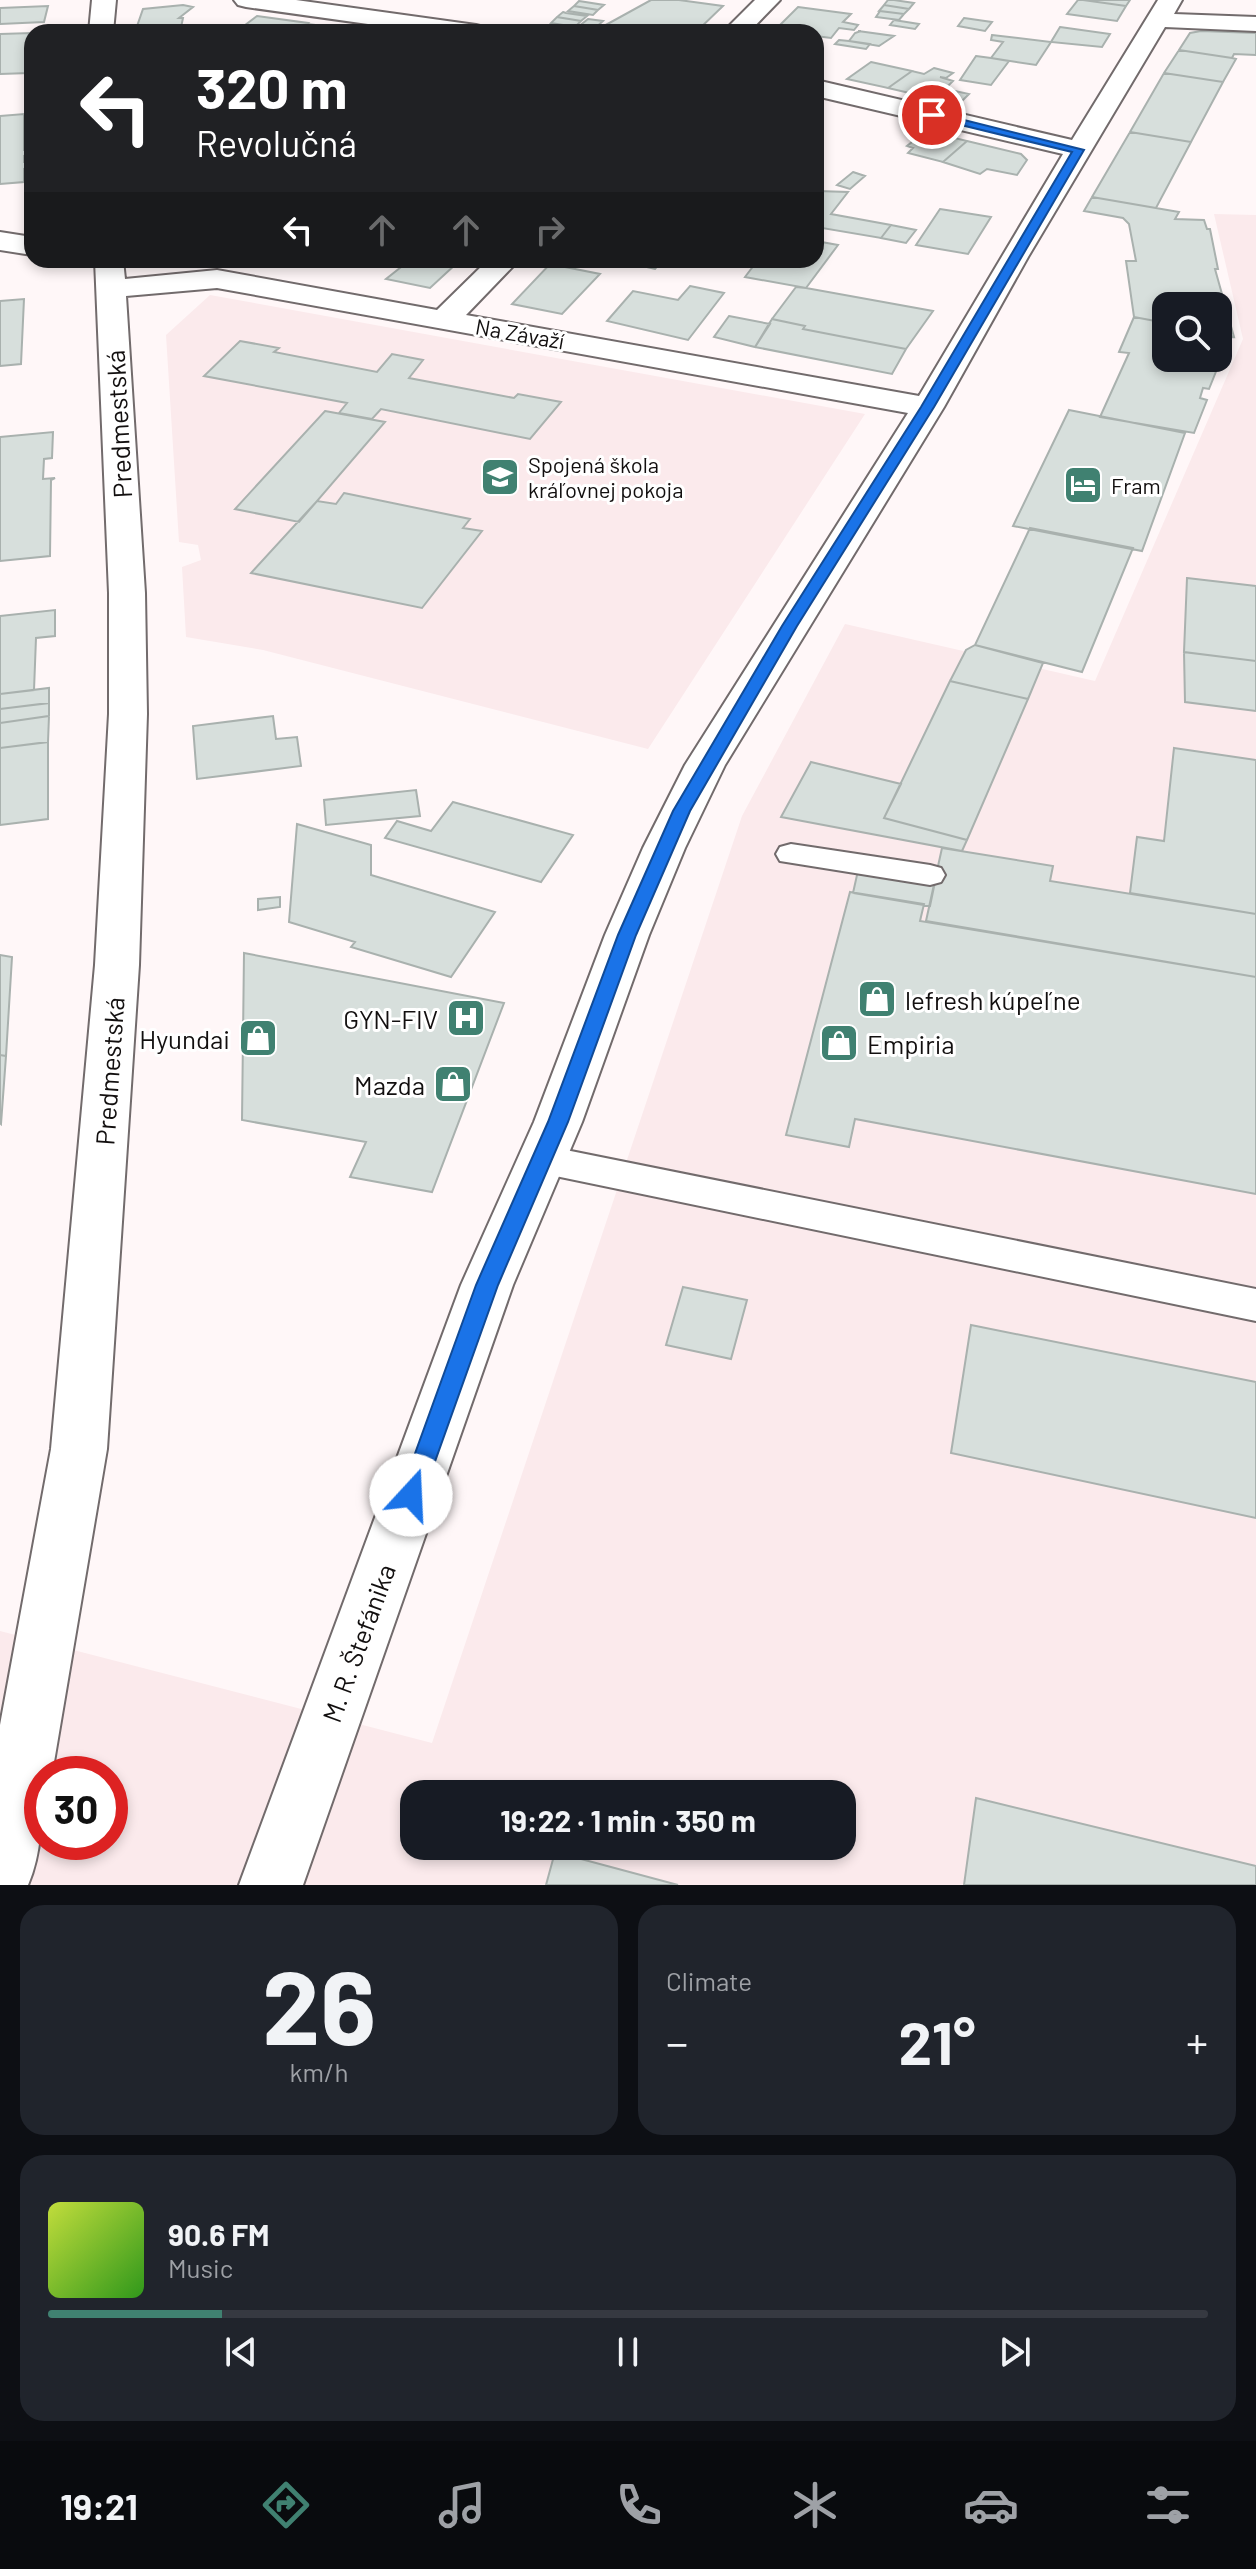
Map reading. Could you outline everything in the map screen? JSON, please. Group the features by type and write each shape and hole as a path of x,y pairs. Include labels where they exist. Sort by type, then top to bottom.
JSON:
{"street":[{"path":"102,24 104,0"},
{"path":"246,0 418,24"},
{"path":"743,24 768,0"},
{"path":"1164,10 1256,24"},
{"name":"M. R. Štefánika","path":"271,1885 487,1285 558,1122 627,935 681,811 790,626 928,407 1164,10"},
{"path":"824,90 1079,150"},
{"path":"0,241 24,245"},
{"path":"444,320 497,268"},
{"name":"Na Závaží","path":"109,274 217,279 928,407"},
{"name":"Predmestská","path":"0,1875 34,1709 79,1449 98,1241 117,965 128,714 127,593 109,274"}],"lane":[{"path":"791,854 930,875"},
{"path":"541,1159 1256,1305"}],"shaded area":[{"path":"1214,214 1256,215 1256,1885 0,1885 0,1631 432,1743 742,816 845,624 1095,681 1229,372 1232,372 1243,339"},
{"name":"Spojená škola kráľovnej pokoja","path":"210,295 865,414 648,749 263,650 186,637 182,567 201,560 198,545 179,542 166,335"}],"building":[{"path":"651,0 723,6 704,24 608,24"},
{"path":"888,0 914,3 909,9 884,5"},
{"path":"1078,0 1126,6 1117,21 1067,14"},
{"path":"1083,0 1130,0 1126,6"},
{"path":"579,1 604,5 598,10 574,6"},
{"path":"884,5 909,9 904,14 879,11"},
{"path":"48,6 44,22 0,24 0,8"},
{"path":"574,6 598,10 593,15 568,11"},
{"path":"193,7 179,18 183,18 182,24 138,24 143,9"},
{"path":"798,7 851,14 843,22 858,25 854,30 839,28 831,38 824,37 824,24 781,24"},
{"path":"880,11 904,14 899,20 876,17"},
{"path":"563,12 587,16 581,21 557,17"},
{"path":"257,16 308,23 307,24 246,24"},
{"path":"557,17 581,21 578,24 551,23"},
{"path":"964,18 992,22 985,31 958,26"},
{"path":"588,19 603,21 600,24 582,24"},
{"path":"894,20 919,24 915,29 890,25"},
{"path":"1060,27 1110,34 1102,47 1051,42"},
{"path":"860,31 894,36 879,46 849,41"},
{"path":"24,33 24,73 0,74 0,34"},
{"path":"1190,33 1256,33 1256,55 1234,54 1232,58 1179,50"},
{"path":"992,35 1051,42 1036,65 991,58 1003,42 991,40"},
{"path":"839,40 870,44 866,49 835,44"},
{"path":"1179,50 1236,59 1223,82 1164,73"},
{"path":"976,56 1009,61 991,85 960,80"},
{"path":"871,62 912,71 888,88 847,79"},
{"path":"934,68 953,73 946,78 940,77 953,81 935,99 888,88 912,71 924,74"},
{"path":"1164,73 1223,82 1191,142 1130,132"},
{"path":"955,91 969,94 958,105 944,102"},
{"path":"24,114 24,182 0,184 0,116"},
{"path":"926,131 967,141 943,162 908,153 913,148 907,146"},
{"path":"1130,132 1191,142 1156,208 1092,197"},
{"path":"967,141 1021,154 1027,160 1017,175 987,169 980,174 943,162"},
{"path":"853,172 865,176 850,189 837,185"},
{"path":"824,191 848,192 831,214 891,225 881,238 824,228"},
{"path":"1092,197 1179,212 1175,219 1204,220 1207,229 1210,229 1221,292 1152,292 1152,320 1134,317 1126,261 1136,261 1129,224 1123,218 1084,211"},
{"path":"940,209 991,217 968,254 916,245"},
{"path":"891,225 916,230 906,243 881,238"},
{"path":"824,242 838,245 824,264"},
{"path":"400,268 452,268 430,288 386,279"},
{"path":"546,268 570,268 600,274 562,314 512,304"},
{"path":"752,268 821,268 806,288 745,277"},
{"path":"690,286 724,293 688,340 607,321 633,291 678,300"},
{"path":"796,287 933,311 906,349 803,329 805,326 772,319"},
{"path":"24,299 21,364 0,366 0,301"},
{"path":"729,316 770,324 755,347 714,337"},
{"path":"1134,317 1152,320 1152,372 1216,372 1209,389 1203,388 1200,398 1207,400 1194,433 1100,417 1129,353 1119,352"},
{"path":"772,319 805,326 803,329 906,349 892,374 755,347"},
{"path":"240,341 279,348 274,352 377,372 392,354 423,360 409,378 514,398 518,394 561,402 530,439 381,409 372,419 339,413 347,403 204,376"},
{"path":"1069,410 1185,433 1142,551 1013,526"},
{"path":"325,411 385,422 299,522 235,509"},
{"path":"53,432 52,458 44,459 43,479 55,478 51,480 50,556 0,561 0,437"},
{"path":"344,493 470,519 463,528 482,531 422,608 251,573 317,501 336,504"},
{"path":"1030,528 1133,548 1082,672 975,645"},
{"path":"1187,578 1256,586 1256,661 1184,652"},
{"path":"55,610 55,636 36,638 34,690 0,694 0,616"},
{"path":"975,645 1043,663 1028,699 950,681 966,650"},
{"path":"1184,652 1256,661 1256,711 1185,702"},
{"path":"950,681 1028,699 967,840 884,818"},
{"path":"49,688 49,703 0,709 0,694"},
{"path":"49,703 49,716 0,723 0,709"},
{"path":"49,716 48,742 0,748 0,723"},
{"path":"273,716 276,739 297,737 301,766 197,779 193,726"},
{"path":"48,742 48,819 0,825 0,748"},
{"path":"1174,748 1256,760 1256,914 1130,893 1137,837 1164,841"},
{"path":"811,762 901,784 884,818 967,840 962,851 781,817"},
{"path":"416,790 420,816 326,825 324,800"},
{"path":"453,802 573,835 541,882 385,838 397,821 431,831"},
{"path":"297,824 371,845 371,875 495,912 451,977 351,947 355,942 289,922"},
{"path":"942,848 1053,866 1050,881 1256,914 1256,977 926,921"},
{"path":"859,866 936,877 930,906 853,893"},
{"path":"850,892 924,904 920,921 1256,977 1256,1194 855,1119 849,1147 786,1135"},
{"path":"280,897 280,907 258,910 258,899"},
{"path":"244,953 504,1003 432,1192 350,1177 366,1142 242,1120"},
{"path":"0,955 12,957 6,1056 0,1055"},
{"path":"0,1055 6,1056 1,1124 0,1123"},
{"path":"683,1287 747,1300 731,1359 666,1345"},
{"path":"971,1325 1256,1382 1256,1518 951,1453"},
{"path":"976,1798 1256,1866 1256,1885 964,1885"},
{"path":"553,1860 585,1860 678,1885 546,1885"}],"place":[{"name":"Spojená škola kráľovnej pokoja","path":"500,477"},
{"name":"Fram","path":"1083,485"},
{"name":"lefresh kúpeľne","path":"877,999"},
{"name":"GYN-FIV","path":"466,1018"},
{"name":"Hyundai","path":"258,1038"},
{"name":"Empiria","path":"839,1043"},
{"name":"Mazda","path":"453,1084"}],"route":[{"path":"411,1495 487,1285 558,1122 627,935 681,811 705,765 928,407 1079,150 932,115"}]}
